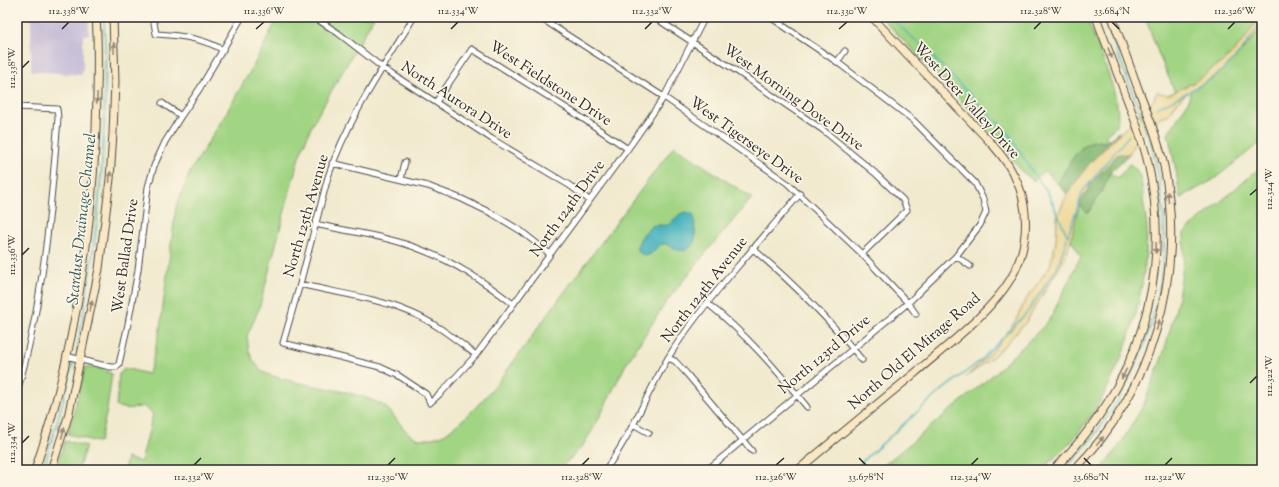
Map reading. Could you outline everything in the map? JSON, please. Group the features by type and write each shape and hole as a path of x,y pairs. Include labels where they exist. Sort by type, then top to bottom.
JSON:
{"street":[{"path":"35,470 52,415 66,356 82,274 94,167 98,61 96,17"},
{"path":"51,470 68,416 99,268 110,178 113,133 115,82 113,17"},
{"path":"152,17 156,34 174,34 211,42 223,50"},
{"name":"West Ballad Drive","path":"80,360 110,367 116,367 119,364 138,270 148,187 154,166 165,142 180,116 200,88 242,17"},
{"name":"North Aurora Drive","path":"314,17 338,33 383,68 492,139 569,185 589,200"},
{"name":"North 125th Avenue","path":"414,17 343,136 332,163 283,343 380,367 399,376 426,394 430,403"},
{"name":"West Tigerseye Drive","path":"539,17 664,97 772,171 800,194 862,254 908,303 916,314"},
{"name":"West Morning Dove Drive","path":"654,17 823,130 875,173 903,200 907,210 862,254"},
{"name":"North 124th Drive","path":"430,403 442,393 476,355 628,149 664,97 706,17"},
{"path":"770,17 779,19 837,62 844,51"},
{"name":"West Deer Valley Drive","path":"872,17 991,143 1007,162 1016,179 1022,196 1025,211 1025,236"},
{"path":"1054,470 1087,433 1112,398 1128,367 1146,315 1155,260 1156,226 1152,186 1142,141 1096,17"},
{"path":"1074,470 1105,434 1132,391 1154,340 1165,298 1170,261 1171,228 1167,184 1159,148 1152,123 1112,17"},
{"name":"West Fieldstone Drive","path":"436,102 472,49 576,114 628,149"},
{"name":"North 123rd Drive","path":"707,470 908,303 956,256 980,225 986,212 983,199 975,183 928,135 899,108 837,62"},
{"path":"162,103 180,116"},
{"path":"17,107 58,108 55,159 44,267 35,316 17,392"},
{"path":"401,179 405,162"},
{"path":"332,163 428,186 462,199 493,214 521,231 550,254"},
{"name":"North 124th Avenue","path":"605,470 614,458 668,358 696,317 752,248 800,194"},
{"path":"315,224 382,238 421,249 454,263 484,282 513,304"},
{"name":"North Old El Mirage Road","path":"798,470 947,345 987,308 1006,286 1013,274 1020,259 1025,236"},
{"path":"752,248 794,285 831,323 862,360"},
{"path":"956,256 970,266"},
{"path":"300,284 405,310 423,318 445,331 476,355"},
{"path":"707,303 754,346 807,407"},
{"path":"66,356 80,360"},
{"path":"668,358 675,361 686,373 752,452"},
{"path":"633,424 649,432"}],"shaded area":[{"path":"31,17 89,17 89,33 87,35 83,35 82,75 31,71"}],"green space":[{"path":"278,17 374,17 312,125 299,157 259,309 247,336 249,351 253,360 261,371 267,374 281,379 354,394 381,404 391,412 410,434 415,437 428,439 444,434 462,421 488,394 674,146 752,198 666,302 625,366 595,426 582,447 559,470 124,470 127,458 141,462 153,414 143,406 130,409 116,406 119,374 124,368 148,374 160,329 176,207 190,172 256,61"},
{"path":"881,17 1086,17 1108,72 1117,104 1118,117 1116,126 1105,136 1109,140 1094,141 1082,147 1072,159 1058,184 1044,171 1034,181 1021,171 1006,148"},
{"path":"1145,17 1259,17 1248,35 1229,56 1204,76 1175,92"},
{"path":"1262,28 1262,141 1213,180 1180,198 1176,170 1168,134 1188,102 1191,90 1214,78 1241,52"},
{"path":"1120,132 1089,164 1067,194 1058,184 1076,154 1087,144 1093,141 1106,142"},
{"path":"1118,154 1129,154 1110,173 1104,187 1088,213 1079,205 1091,183"},
{"path":"1129,164 1134,167 1140,176 1147,225 1145,259 1135,316 1116,371 1103,397 1070,443 1041,470 878,470 994,374 1046,324 1052,315 1081,256 1071,240 1079,205 1088,213 1104,187 1110,173 1118,178"},
{"path":"1262,166 1262,470 1101,470 1121,443 1144,404 1164,352 1177,304 1184,260 1184,233"},
{"path":"85,368 101,369 112,374 107,410 100,441 97,442 68,434"},
{"path":"65,441 86,446 78,470 55,470"}],"sand":[{"path":"1259,17 1262,17 1262,28 1241,52 1214,78 1191,90 1180,99 1168,115 1160,117 1134,144 1129,154 1118,154 1091,183 1079,205 1071,240 1065,258 1026,322 990,359 966,377 994,350 1016,320 1025,301 1050,266 1056,241 1057,218 1067,194 1089,164 1153,101 1157,92 1168,95 1193,83 1228,58 1245,39"}],"water":[{"path":"685,212 692,213 694,219 695,239 692,246 686,250 678,250 667,244 663,244 646,256 637,250 639,241 652,226 668,225 680,214"}],"waterway":[{"name":"Stardust Drainage Channel","path":"77,351 91,268 100,196 105,90 104,17"},
{"path":"890,17 929,53 1009,134 1032,171 1047,191 1067,235"},
{"path":"1064,470 1093,436 1118,400 1137,362 1152,322 1161,280 1164,238 1162,194 1153,150 1104,17"},
{"path":"1157,108 1197,87 1225,68 1245,46 1262,20"},
{"path":"853,470 936,395 980,361 1026,314 1057,268 1083,191 1129,135"},
{"name":"Stardust Drainage Channel","path":"43,470 73,363"}]}
